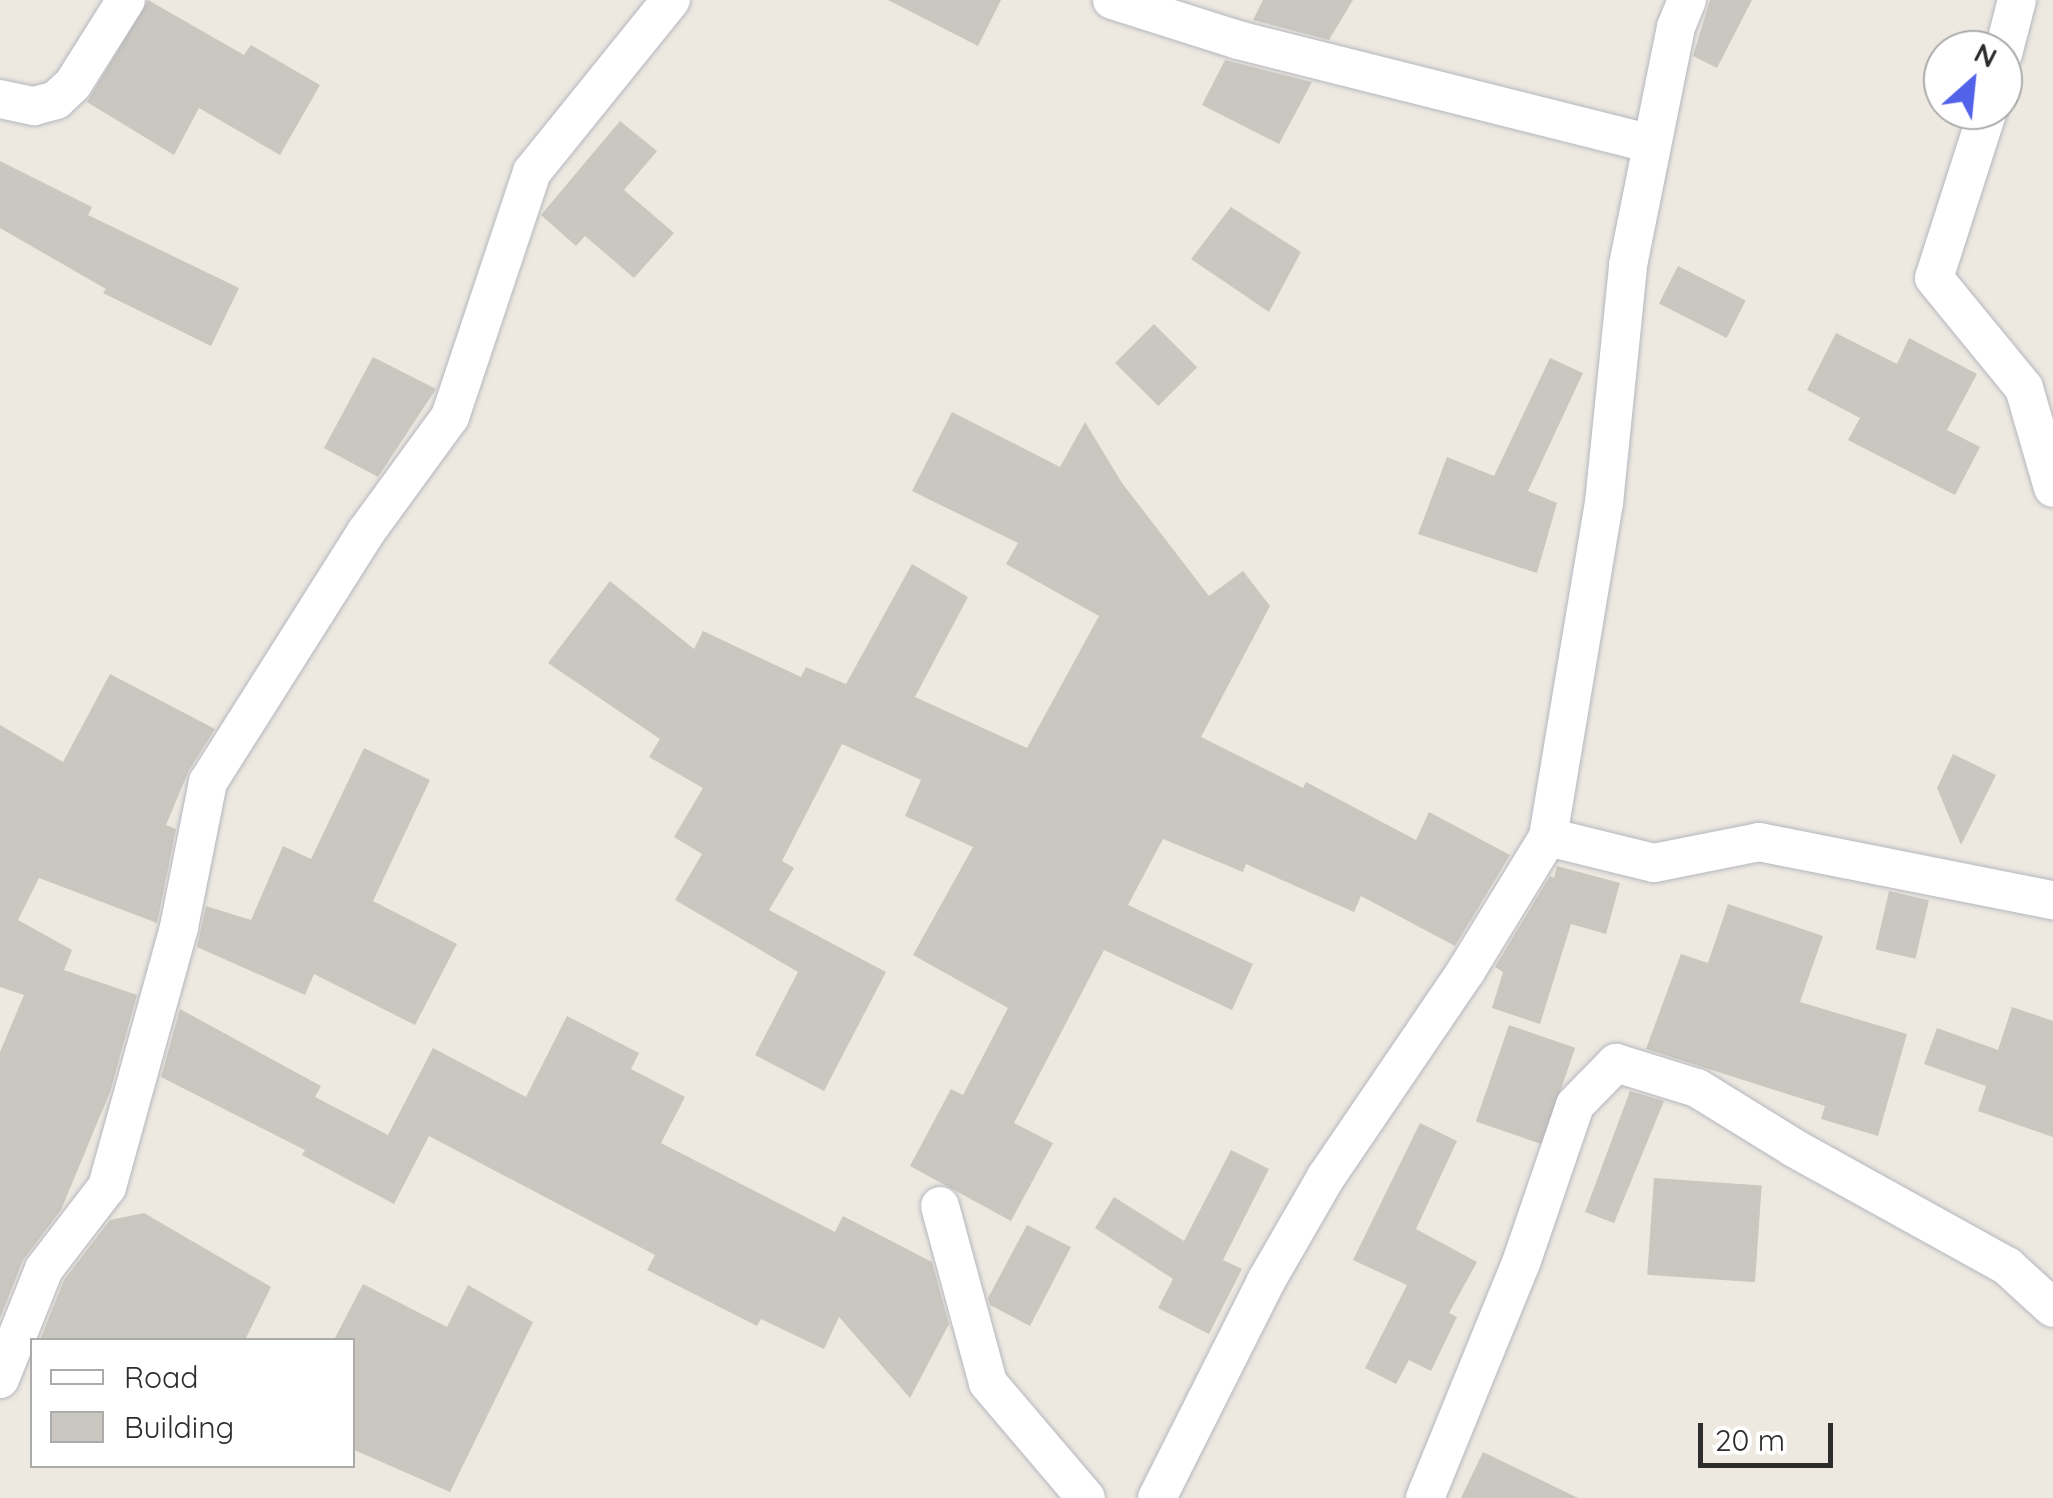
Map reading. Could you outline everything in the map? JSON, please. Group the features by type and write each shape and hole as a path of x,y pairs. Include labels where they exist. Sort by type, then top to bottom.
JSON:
{"street":[{"path":"0,99 34,106 56,100 73,84 126,0"},
{"path":"0,1379 44,1269 107,1187 179,926 208,782 366,532 450,417 532,172 671,0"},
{"path":"1112,0 1238,40 1651,144"},
{"path":"1157,1498 1249,1314 1326,1178 1466,971 1548,838 1604,503 1628,265 1676,27 1687,0"},
{"path":"2010,30 2018,0"},
{"path":"1982,130 1934,278 2024,388 2053,488"},
{"path":"1548,838 1654,863 1760,842 2053,900"},
{"path":"1425,1498 1521,1263 1575,1105 1616,1063 1696,1088 1794,1148 2007,1266 2053,1308"},
{"path":"940,1206 988,1383 1086,1498"}],"building":[{"path":"148,0 244,55 251,45 320,85 280,155 199,108 174,155 87,102"},
{"path":"888,0 1001,0 978,46"},
{"path":"1263,0 1353,0 1329,40 1253,20"},
{"path":"1710,0 1752,0 1717,68 1693,56"},
{"path":"1225,60 1312,82 1279,144 1202,105"},
{"path":"620,121 657,151 624,190 674,233 634,278 585,236 576,246 541,215"},
{"path":"0,161 92,207 88,215 239,288 211,346 103,293 106,289 0,228"},
{"path":"1231,207 1301,252 1269,312 1191,259"},
{"path":"1678,266 1746,301 1727,338 1659,303"},
{"path":"1154,324 1197,367 1158,406 1115,363"},
{"path":"1836,333 1897,364 1909,338 1977,374 1947,430 1980,447 1955,495 1848,440 1860,418 1807,390"},
{"path":"373,357 436,389 378,477 324,448"},
{"path":"1550,358 1583,373 1528,491 1557,503 1537,573 1418,534 1447,457 1494,476"},
{"path":"952,412 1060,467 1085,422 1122,483 1209,596 1243,571 1270,606 1201,737 1303,788 1306,782 1416,840 1429,812 1510,855 1455,946 1361,896 1354,912 1246,864 1243,872 1163,839 1128,905 1253,964 1232,1010 1104,950 1014,1123 1053,1143 1011,1221 910,1166 951,1089 963,1095 1008,1008 913,955 973,847 905,816 921,780 842,744 782,861 794,868 769,910 886,972 824,1091 755,1055 798,972 675,900 702,854 674,837 703,788 649,757 660,739 548,663 610,581 694,649 703,631 801,677 806,667 846,684 912,564 968,597 915,697 1027,748 1099,616 1006,564 1018,543 912,491"},
{"path":"110,674 215,729 189,770 166,825 176,829 157,923 39,878 18,920 72,950 64,970 137,995 110,1092 61,1210 23,1260 0,1318 0,1052 24,995 0,987 0,725 63,762"},
{"path":"364,748 430,780 373,901 457,944 415,1025 314,974 305,995 197,947 206,906 251,920 283,846 311,859"},
{"path":"1953,754 1996,775 1961,845 1937,788"},
{"path":"1557,866 1620,883 1606,934 1571,924 1540,1024 1492,1008 1503,972 1495,967 1550,876 1554,878"},
{"path":"1889,891 1929,900 1915,959 1876,949"},
{"path":"1728,904 1823,936 1800,1002 1907,1034 1878,1136 1821,1119 1825,1106 1646,1049 1681,954 1708,963"},
{"path":"2012,1007 2053,1021 2053,1137 1978,1111 1986,1086 1924,1064 1937,1028 1998,1050"},
{"path":"180,1009 321,1086 315,1097 388,1135 433,1048 526,1097 567,1016 639,1053 631,1069 685,1097 661,1143 835,1232 843,1216 932,1262 949,1324 910,1398 839,1317 824,1349 761,1319 757,1326 647,1270 655,1255 429,1136 394,1204 302,1155 305,1150 161,1077"},
{"path":"1509,1025 1575,1048 1542,1144 1476,1121"},
{"path":"1630,1091 1664,1101 1614,1223 1585,1212"},
{"path":"1420,1123 1457,1141 1416,1229 1477,1262 1449,1313 1457,1317 1431,1371 1409,1360 1396,1384 1365,1368 1407,1285 1353,1260"},
{"path":"1231,1150 1269,1169 1223,1260 1242,1269 1209,1334 1158,1308 1173,1279 1095,1228 1114,1197 1184,1241"},
{"path":"1654,1178 1762,1186 1755,1282 1647,1275"},
{"path":"144,1213 271,1287 246,1338 41,1338 64,1280 110,1220"},
{"path":"1027,1225 1071,1247 1030,1326 990,1305 988,1298"},
{"path":"363,1284 447,1327 468,1285 533,1322 450,1492 355,1450 355,1338 335,1338"},
{"path":"1483,1452 1578,1498 1461,1498"}]}
